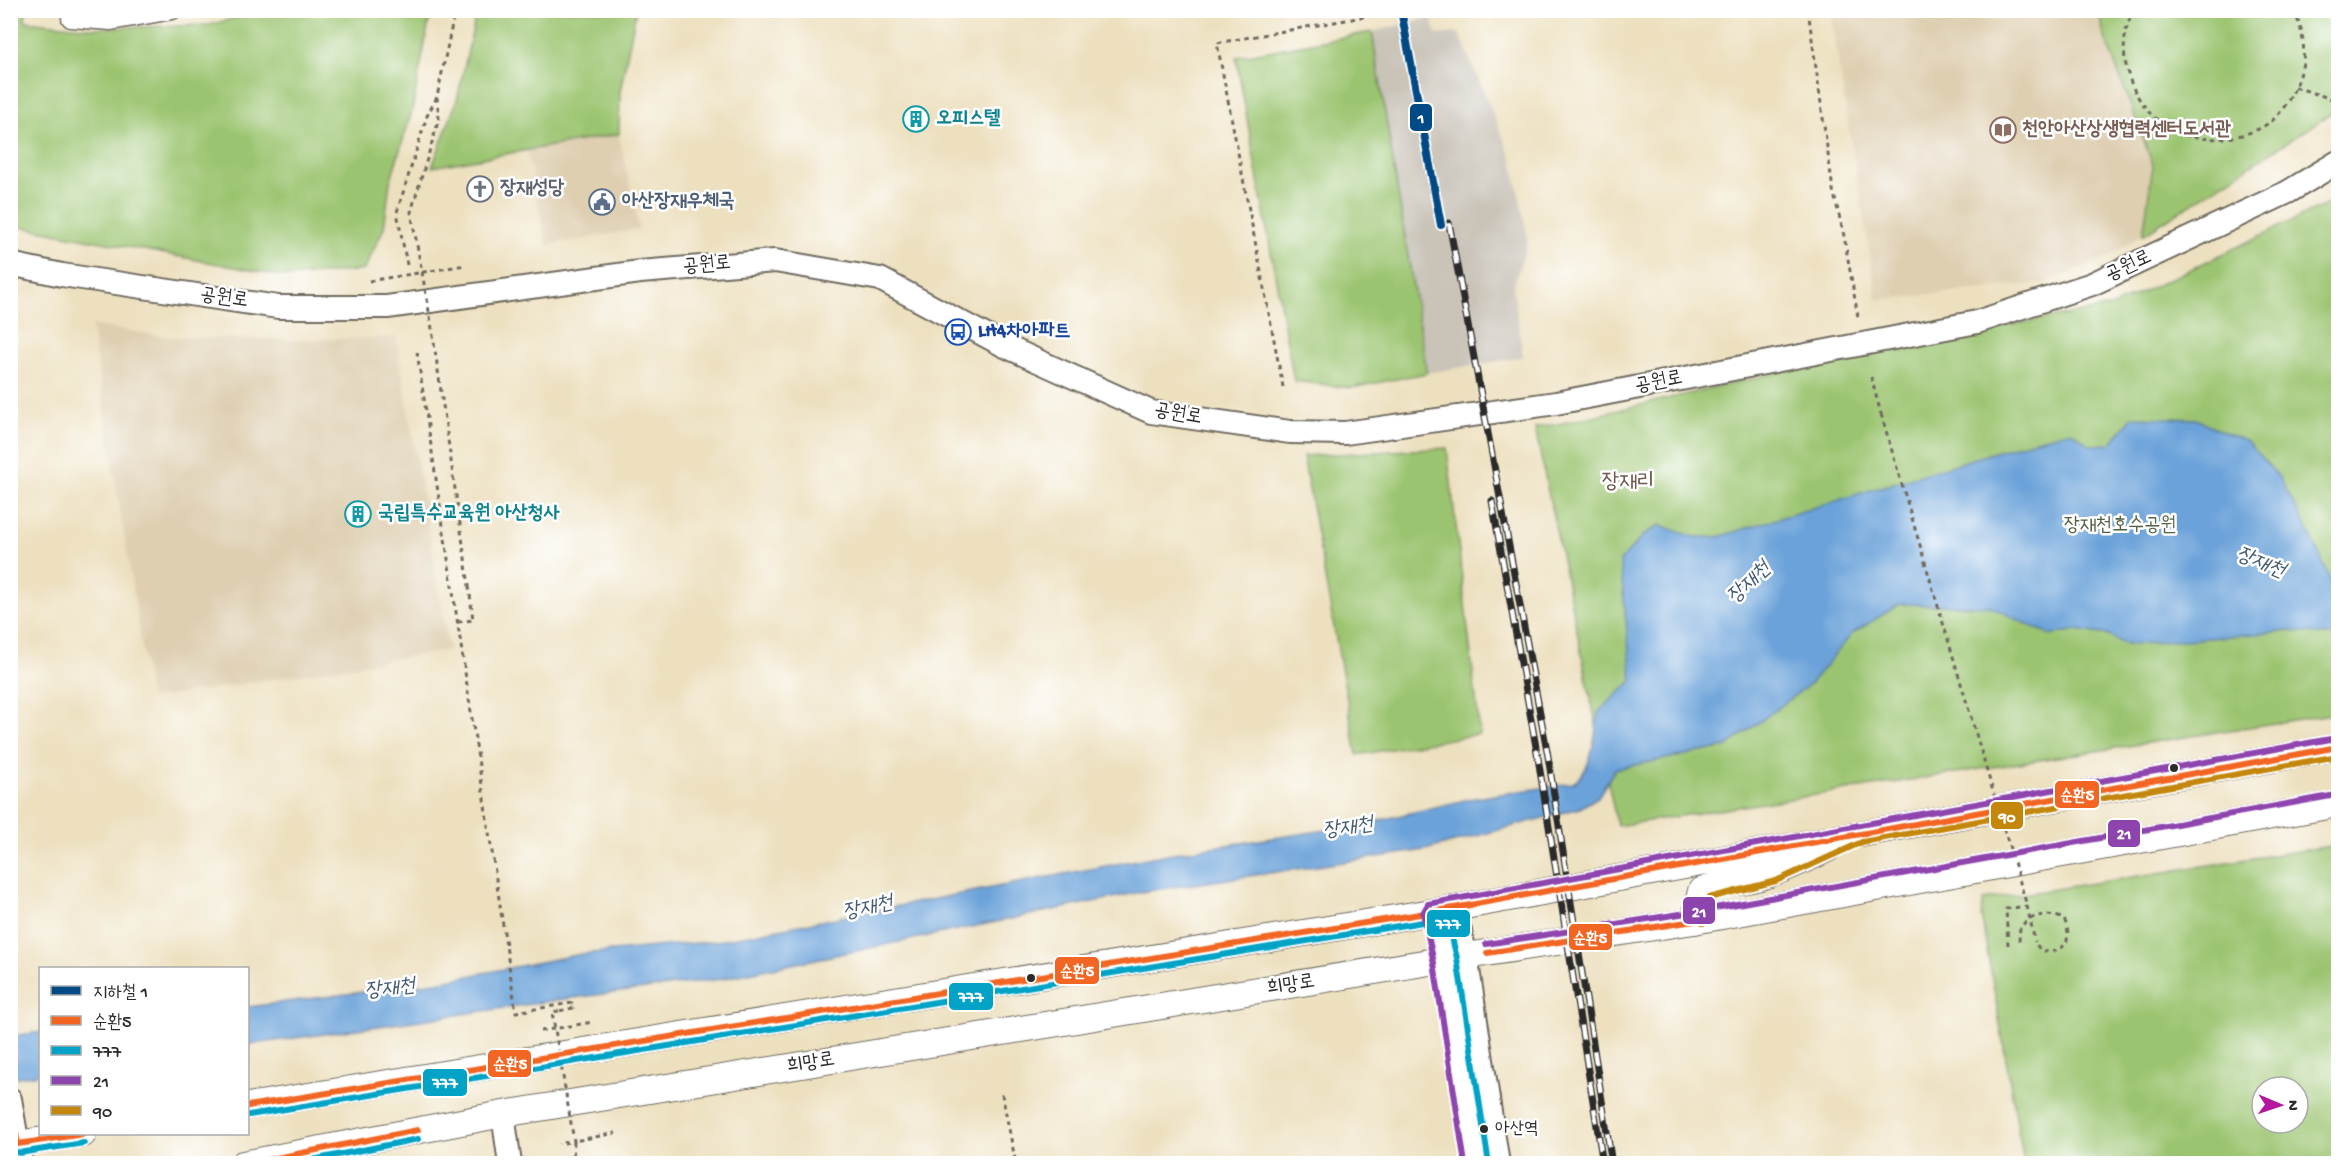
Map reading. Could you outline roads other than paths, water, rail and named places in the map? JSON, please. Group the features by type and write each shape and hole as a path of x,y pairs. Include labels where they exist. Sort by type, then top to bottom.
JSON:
{"main road":[{"path":"249,1106 1443,909 2338,747"},
{"name":"희망로","path":"243,1164 502,1114 1454,958 1694,921 2338,804"},
{"path":"1694,921 1701,891 1759,877 1791,866 1859,834"},
{"path":"16,1151 79,1135"}],"street":[{"path":"71,14 111,21 172,10"},
{"name":"공원로","path":"10,264 62,275 278,307 387,307 640,272 775,261 880,279 1005,346 1151,412 1290,432 1345,433 1556,403 1977,322 2092,284 2288,192 2338,162"},
{"path":"1443,909 1498,1164"},
{"path":"1454,958 1474,1164"},
{"path":"10,1099 16,1151"},
{"path":"502,1114 510,1164"}],"water":[{"name":"장재천","path":"2132,417 2196,419 2247,442 2279,477 2310,534 2332,583 2338,586 2338,637 2291,631 2126,645 2107,635 2077,630 2050,635 1989,606 1900,604 1853,633 1810,684 1726,747 1615,769 1598,797 1580,808 1425,850 1141,892 715,980 249,1045 249,1007 437,982 581,954 717,941 1173,853 1360,825 1469,799 1573,783 1585,770 1589,761 1598,712 1632,681 1620,561 1645,534 1660,525 1694,537 1718,537 2031,441 2072,431 2090,445 2111,444"},
{"path":"39,1032 39,1074 11,1078 11,1036"}],"railway":[{"path":"1449,223 1548,756 1612,1164"},
{"path":"1492,501 1538,758 1603,1164"}],"metro line":[{"name":"1","path":"1401,10 1441,225"}],"place":[{"name":"오피스텔","path":"916,119"},
{"name":"천안아산상생협력센터도서관","path":"2003,130"},
{"name":"장재성당","path":"480,189"},
{"name":"아산장재우체국","path":"602,202"},
{"name":"LH4차아파트","path":"958,332"},
{"name":"국립특수교육원 아산청사","path":"358,514"},
{"name":"아산역","path":"1484,1129"}],"district":[{"name":"장재리","path":"1628,483"}],"park label":[{"name":"장재천호수공원","path":"2120,526"}]}
